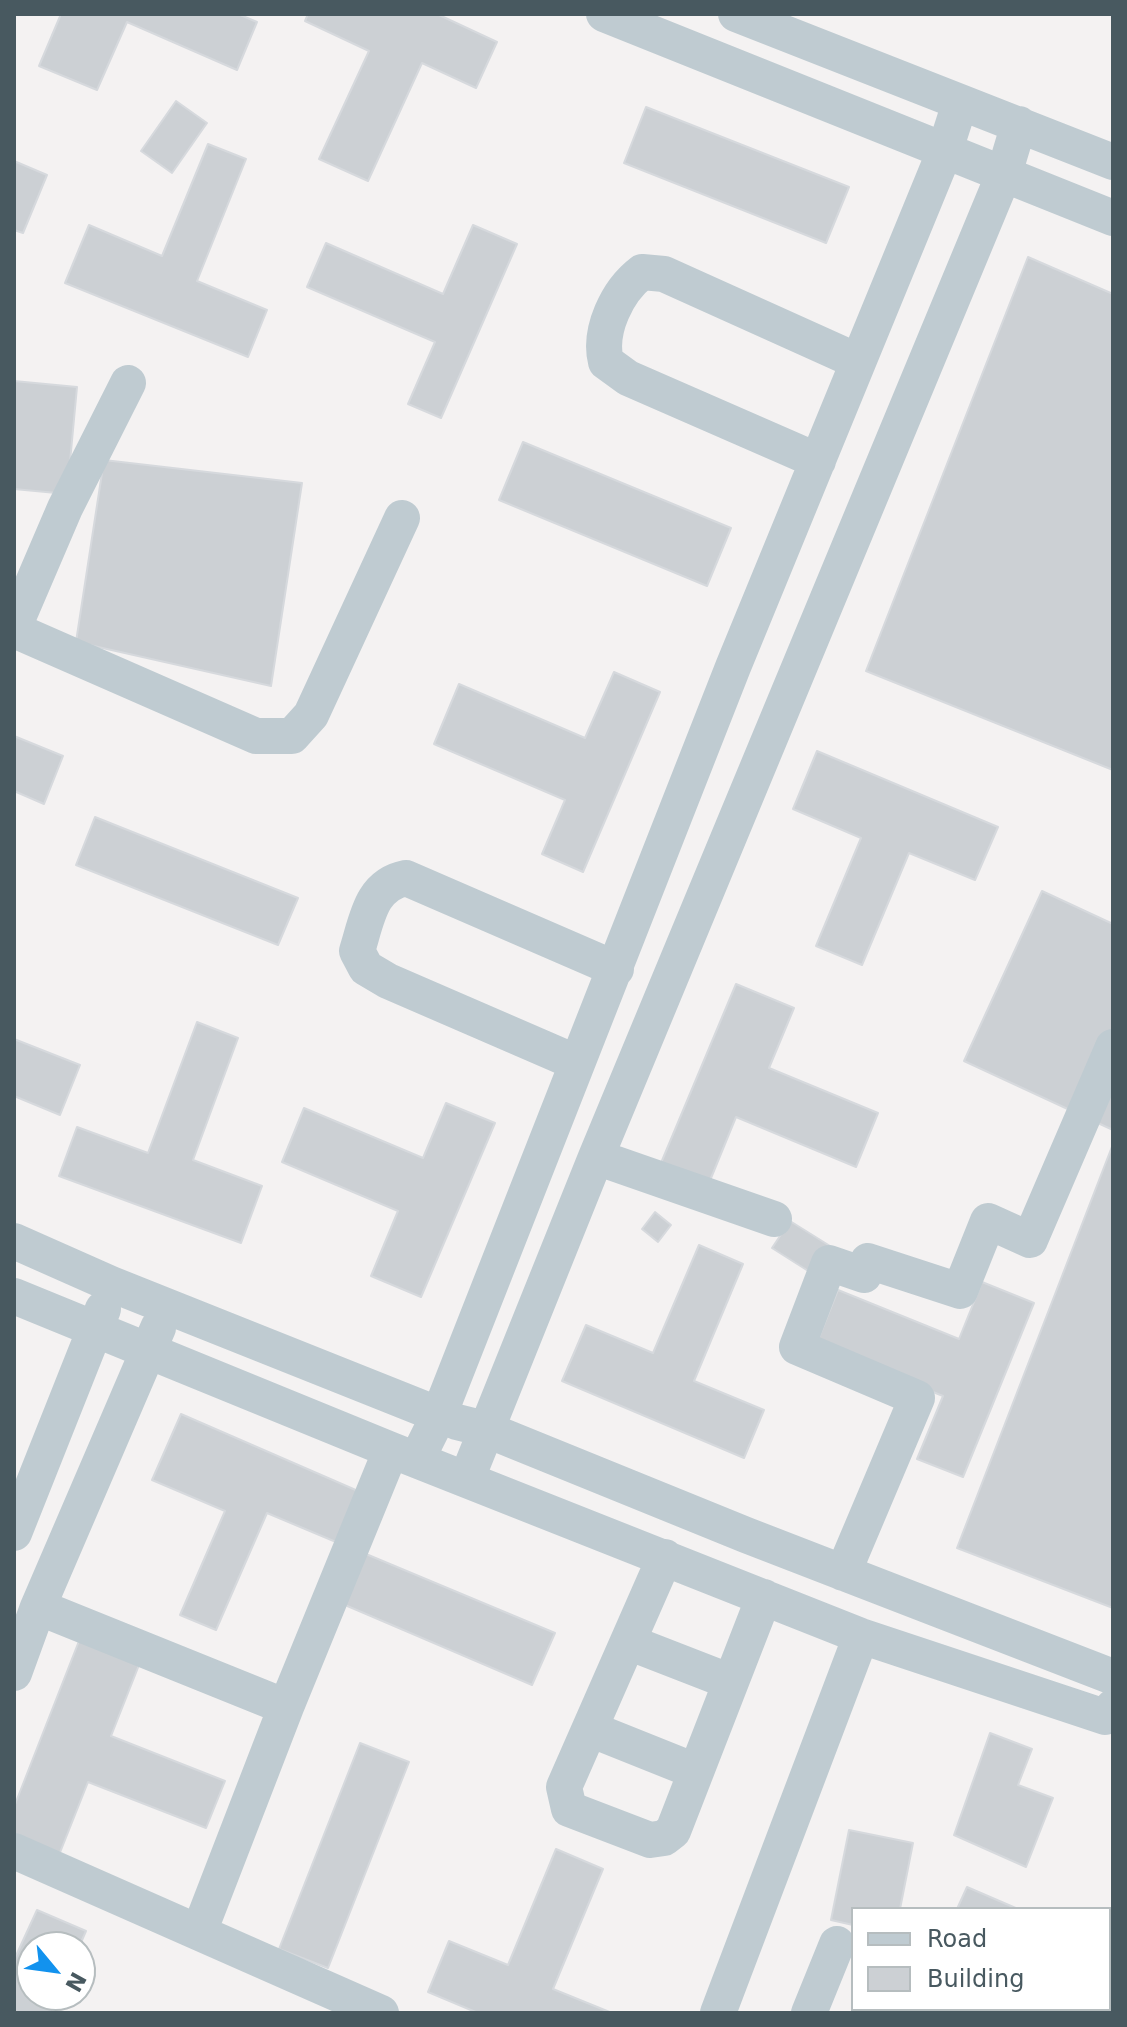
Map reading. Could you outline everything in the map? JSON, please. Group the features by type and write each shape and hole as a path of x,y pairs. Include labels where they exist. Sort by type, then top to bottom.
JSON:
{"street":[{"path":"604,14 944,153 1113,218"},
{"path":"736,14 1113,162"},
{"path":"199,1932 286,1707 404,1455 439,1415 575,1062 616,969 733,667 944,153 960,103"},
{"path":"467,1478 596,1157 1004,174 1019,124"},
{"path":"818,461 628,378 606,362 602,345 624,286 642,272 664,274 857,361"},
{"path":"128,383 65,508 14,629 256,736 292,736 311,715 402,518"},
{"path":"575,1062 388,981 366,968 357,951 374,897 389,882 406,878 616,969"},
{"path":"843,1573 917,1398 797,1347 829,1263 864,1275 868,1261 960,1291 988,1221 1030,1240 1113,1047"},
{"path":"596,1157 774,1219"},
{"path":"14,1241 111,1284 439,1415 485,1429 843,1573 1113,1677"},
{"path":"14,1533 96,1330 111,1284"},
{"path":"14,1296 861,1636 1109,1712"},
{"path":"14,1673 38,1607 150,1351 166,1306"},
{"path":"665,1557 564,1787 569,1809 650,1840 664,1838 673,1831 764,1597"},
{"path":"38,1607 286,1707"},
{"path":"718,2013 861,1636"},
{"path":"628,1642 731,1682"},
{"path":"590,1729 695,1771"},
{"path":"14,1851 381,2013"},
{"path":"809,2013 837,1944"}],"building":[{"path":"61,14 238,14 257,22 237,70 127,22 97,90 39,66"},
{"path":"308,14 437,14 497,42 476,88 422,63 368,181 319,159 369,51 305,21"},
{"path":"176,101 207,123 172,173 141,151"},
{"path":"646,107 849,187 826,243 624,163"},
{"path":"208,144 246,159 197,281 267,310 248,357 65,283 89,225 162,256"},
{"path":"14,161 47,175 23,233 14,230"},
{"path":"473,225 517,244 441,418 408,404 435,342 307,287 326,243 443,294"},
{"path":"1028,257 1113,294 1113,770 866,671"},
{"path":"14,381 77,387 67,494 14,489"},
{"path":"523,442 731,528 707,586 499,500"},
{"path":"104,460 302,483 271,686 76,642"},
{"path":"614,672 660,692 583,872 542,854 565,800 434,744 459,684 585,738"},
{"path":"14,736 63,756 44,804 14,791"},
{"path":"817,751 998,827 975,880 909,853 862,965 816,946 861,838 793,809"},
{"path":"95,817 298,898 278,945 76,865"},
{"path":"1042,891 1113,924 1113,1130 964,1061"},
{"path":"736,984 794,1008 769,1068 878,1113 856,1167 736,1117 709,1183 661,1163"},
{"path":"197,1022 238,1038 193,1160 262,1186 241,1243 59,1176 77,1127 148,1153"},
{"path":"14,1039 80,1065 60,1115 14,1096"},
{"path":"446,1103 495,1123 421,1297 371,1276 398,1211 282,1162 304,1108 423,1158"},
{"path":"1113,1144 1113,1608 957,1548"},
{"path":"655,1212 671,1225 658,1242 642,1229"},
{"path":"790,1221 830,1246 813,1274 772,1248"},
{"path":"699,1245 743,1264 694,1381 764,1410 744,1458 562,1381 586,1325 653,1353"},
{"path":"982,1282 1034,1303 963,1477 917,1459 943,1396 816,1345 838,1290 959,1339"},
{"path":"181,1414 358,1491 336,1542 267,1513 216,1630 180,1615 225,1511 152,1480"},
{"path":"366,1554 555,1633 532,1685 345,1605"},
{"path":"79,1641 139,1665 111,1736 225,1781 206,1828 88,1782 59,1855 14,1837 14,1807"},
{"path":"990,1733 1032,1749 1018,1785 1053,1798 1026,1867 954,1835"},
{"path":"360,1743 409,1762 328,1968 279,1949"},
{"path":"849,1830 913,1843 900,1907 851,1907 851,1925 831,1920"},
{"path":"556,1849 603,1869 553,1989 612,2013 478,2013 428,1992 449,1941 508,1965"},
{"path":"967,1887 1013,1907 958,1907"},
{"path":"37,1910 86,1931 27,1931"},
{"path":"16,1956 16,2011 50,2013 14,2013"},
{"path":"912,2011 1090,2011 1089,2013"}]}
